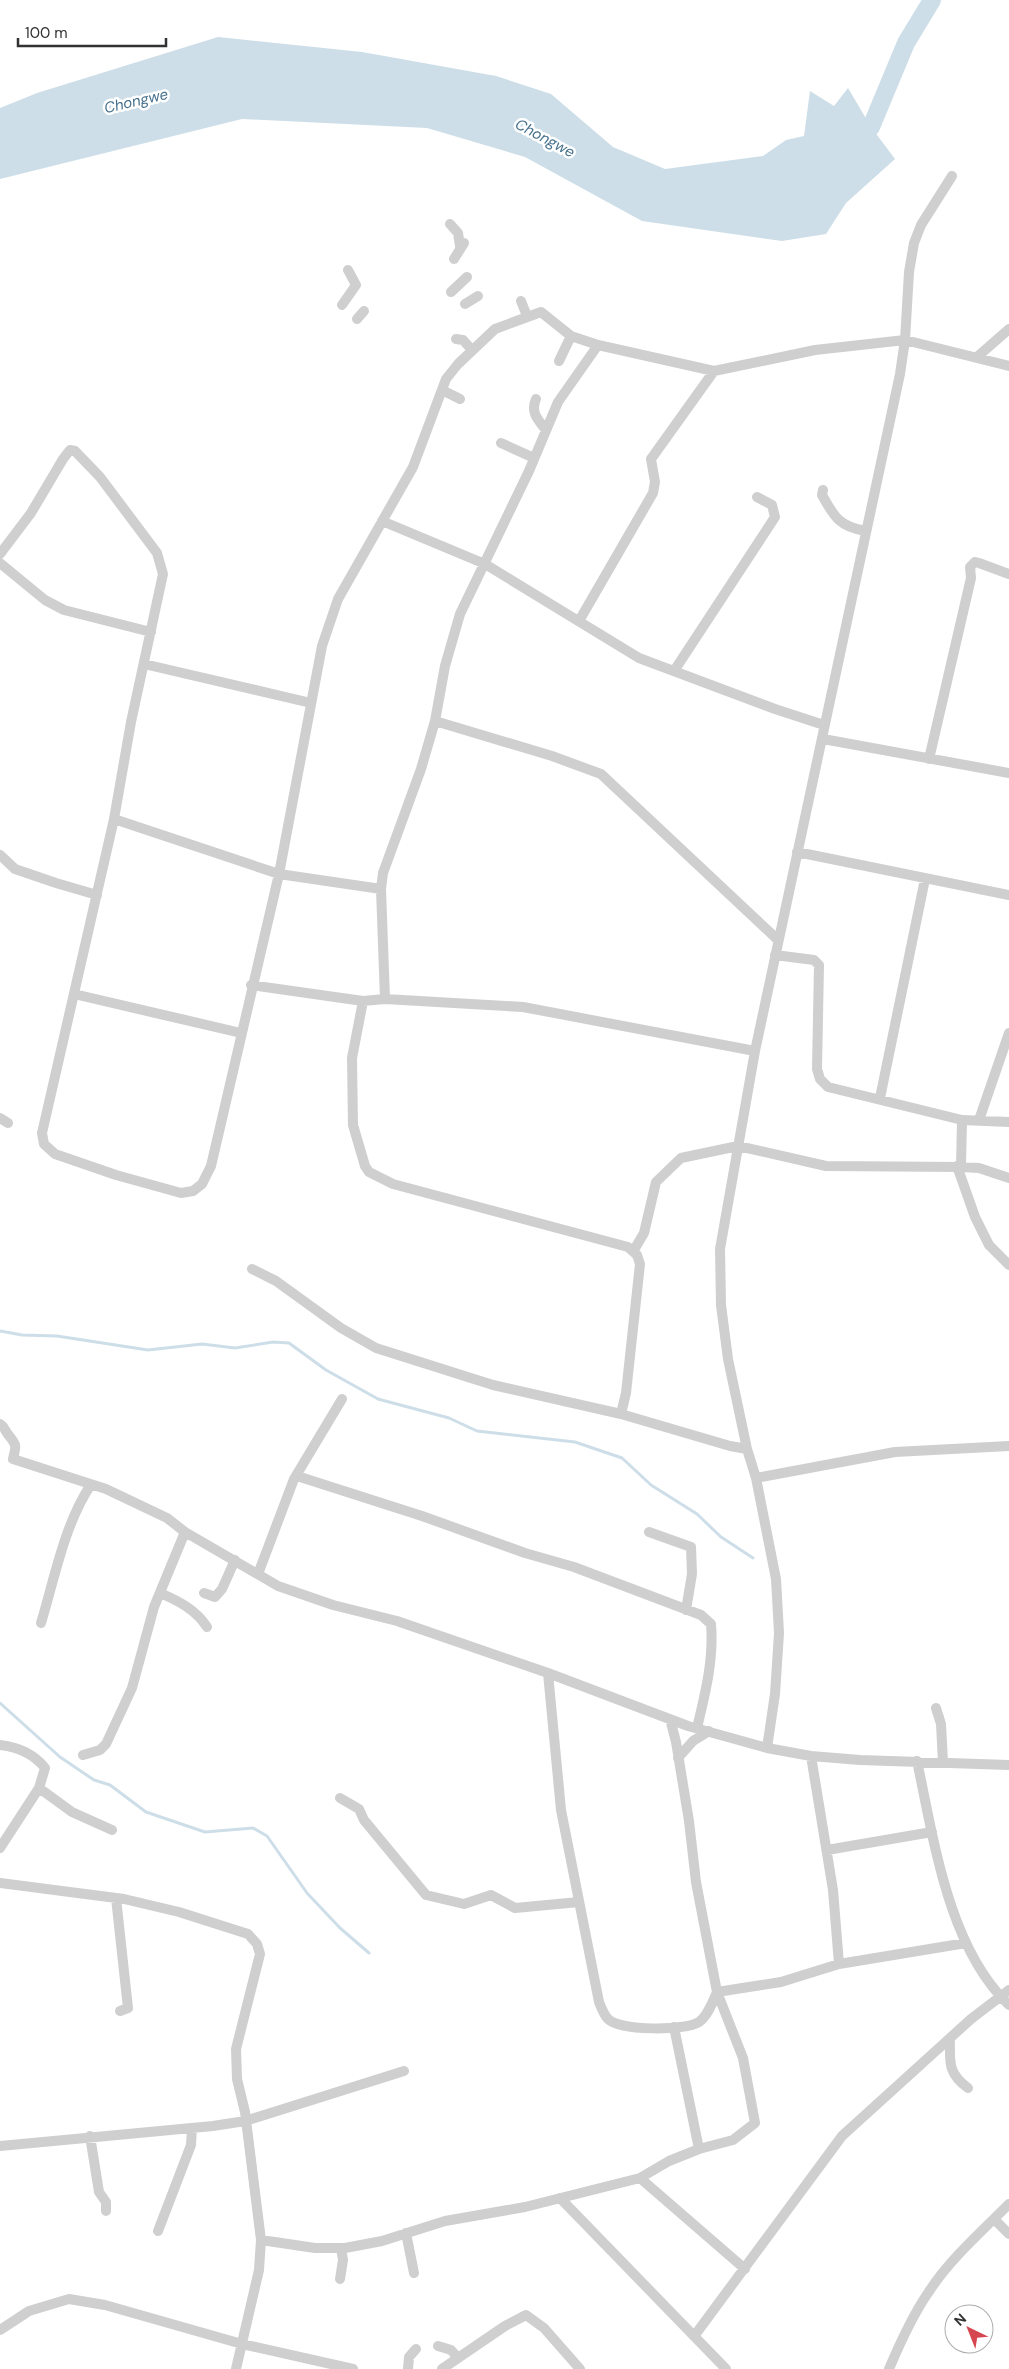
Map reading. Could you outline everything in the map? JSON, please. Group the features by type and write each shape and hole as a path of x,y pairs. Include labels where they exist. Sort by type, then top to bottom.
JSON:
{"street":[{"path":"767,1748 775,1694 779,1633 776,1579 756,1478 746,1449 728,1359 721,1305 720,1249 755,1052 823,739 824,725 906,340 909,272 914,243 921,225 952,176"},
{"path":"450,224 458,233 462,244 454,259"},
{"path":"342,305 356,285 348,270"},
{"path":"451,292 468,277"},
{"path":"465,304 478,296"},
{"path":"521,301 527,316"},
{"path":"0,554 31,513 70,450 75,451 100,477 157,553 163,574 131,722 114,818 44,1121 44,1144 55,1154 86,1166 181,1193 193,1190 202,1184 211,1166 240,1033 279,874 322,646 338,600 413,467 446,379 472,350 495,329 541,312 571,336 598,345 714,371 815,350 906,340 977,356 1009,366"},
{"path":"977,356 1009,329"},
{"path":"559,361 571,336"},
{"path":"456,339 463,340 472,350"},
{"path":"385,999 381,889 383,873 421,769 435,722 445,666 460,614 534,458 558,402 598,345"},
{"path":"579,621 653,493 655,482 651,459 714,371"},
{"path":"442,390 460,400"},
{"path":"536,399 533,406 536,418 546,430"},
{"path":"501,443 534,458"},
{"path":"824,490 822,495 834,516 854,529 866,532"},
{"path":"674,671 775,516 772,505 757,497"},
{"path":"382,521 485,564 639,658 775,709 824,725"},
{"path":"929,759 971,578 970,567 975,562 1009,574"},
{"path":"0,563 45,600 64,610 151,632"},
{"path":"144,664 311,703"},
{"path":"435,722 552,756 601,774 778,940"},
{"path":"823,739 1009,773"},
{"path":"114,818 279,874 381,889"},
{"path":"797,852 1009,895"},
{"path":"0,855 15,869 97,895"},
{"path":"880,1098 925,879"},
{"path":"775,955 814,960 820,965 816,1060 820,1079 828,1087 880,1098 962,1120 1009,1122"},
{"path":"252,985 363,1001 385,999 523,1007 755,1052"},
{"path":"74,994 240,1033"},
{"path":"363,1001 352,1058 354,1125 365,1166 370,1172 392,1184 634,1250 640,1264 626,1393 621,1414"},
{"path":"980,1120 1009,1033"},
{"path":"962,1120 959,1166 975,1217 990,1245 1009,1265"},
{"path":"634,1250 644,1233 656,1182 681,1158 738,1146 826,1166 959,1166 979,1168 1009,1178"},
{"path":"252,1269 276,1281 341,1328 376,1348 493,1385 621,1414 746,1449"},
{"path":"258,1574 297,1476 342,1400"},
{"path":"0,1424 12,1436 16,1446 13,1459 90,1486 106,1489 167,1518 186,1532 278,1586 333,1605 396,1621 548,1673 670,1719 767,1748 811,1756 860,1760 1009,1765"},
{"path":"756,1478 895,1452 1009,1446"},
{"path":"297,1476 422,1516 525,1554 574,1567 701,1616 711,1624 713,1642 708,1682 697,1728"},
{"path":"41,1623 70,1527 80,1501 90,1486"},
{"path":"83,1755 100,1750 106,1744 132,1688 160,1593 186,1532"},
{"path":"649,1532 691,1547 692,1574 686,1610"},
{"path":"204,1593 215,1597 222,1589 235,1560"},
{"path":"160,1593 180,1601 202,1619 207,1627"},
{"path":"548,1673 561,1810 599,2002 608,2019 622,2026 674,2027 691,2025 700,2021 717,1992"},
{"path":"936,1708 941,1724 943,1762"},
{"path":"261,2240 315,2248 341,2248 382,2241 446,2222 525,2207 640,2178 670,2161 698,2149 733,2140 756,2123 743,2058 717,1992 696,1882 689,1821 670,1719"},
{"path":"678,1758 693,1741 709,1732"},
{"path":"0,1745 12,1747 39,1760 46,1768 39,1788 0,1848"},
{"path":"811,1756 827,1850 839,1964"},
{"path":"917,1761 947,1892 966,1943 1001,1998 1009,2005"},
{"path":"39,1788 72,1812 112,1830"},
{"path":"340,1798 359,1809 364,1820 426,1895 464,1904 491,1895 515,1908 579,1902"},
{"path":"827,1850 932,1832"},
{"path":"0,1883 116,1898 179,1912 248,1934 257,1944 260,1954 236,2049 237,2079 245,2121 261,2240 258,2270 236,2369"},
{"path":"116,1898 128,2008 120,2011"},
{"path":"717,1992 780,1982 839,1964 966,1943"},
{"path":"695,2335 745,2270 842,2136 950,2038 1009,1990"},
{"path":"674,2027 698,2149"},
{"path":"950,2038 951,2070 968,2088"},
{"path":"0,2146 90,2136 192,2128 245,2121 404,2071"},
{"path":"158,2230 191,2145 192,2128"},
{"path":"90,2136 99,2192 106,2202 106,2212"},
{"path":"640,2178 745,2270"},
{"path":"560,2198 726,2369"},
{"path":"889,2369 901,2341 928,2292 969,2244 1009,2204"},
{"path":"994,2219 1009,2234"},
{"path":"406,2234 414,2273"},
{"path":"340,2279 343,2260 341,2248"},
{"path":"0,2330 29,2311 69,2299 105,2305 242,2344 354,2369"},
{"path":"442,2369 506,2326 526,2316 544,2328 580,2369"},
{"path":"438,2346 450,2350 458,2358"},
{"path":"408,2369 410,2357 416,2349"}],"water":[{"path":"218,37 362,52 496,76 551,94 613,147 665,169 763,156 786,140 804,136 810,91 834,106 848,88 871,127 895,159 846,203 826,234 782,241 642,221 525,157 427,128 242,119 0,179 0,108 37,93"}],"waterway":[{"name":"Chongwe","path":"853,140 871,127 906,43 932,0"},
{"path":"0,1331 22,1335 57,1336 148,1350 202,1344 235,1348 273,1342 289,1343 326,1370 378,1399 449,1418 477,1431 575,1442 622,1458 651,1485 697,1514 721,1537 753,1558"},
{"path":"0,1703 60,1757 94,1780 110,1785 146,1812 205,1832 253,1828 267,1836 307,1893 340,1928 369,1953"}]}
